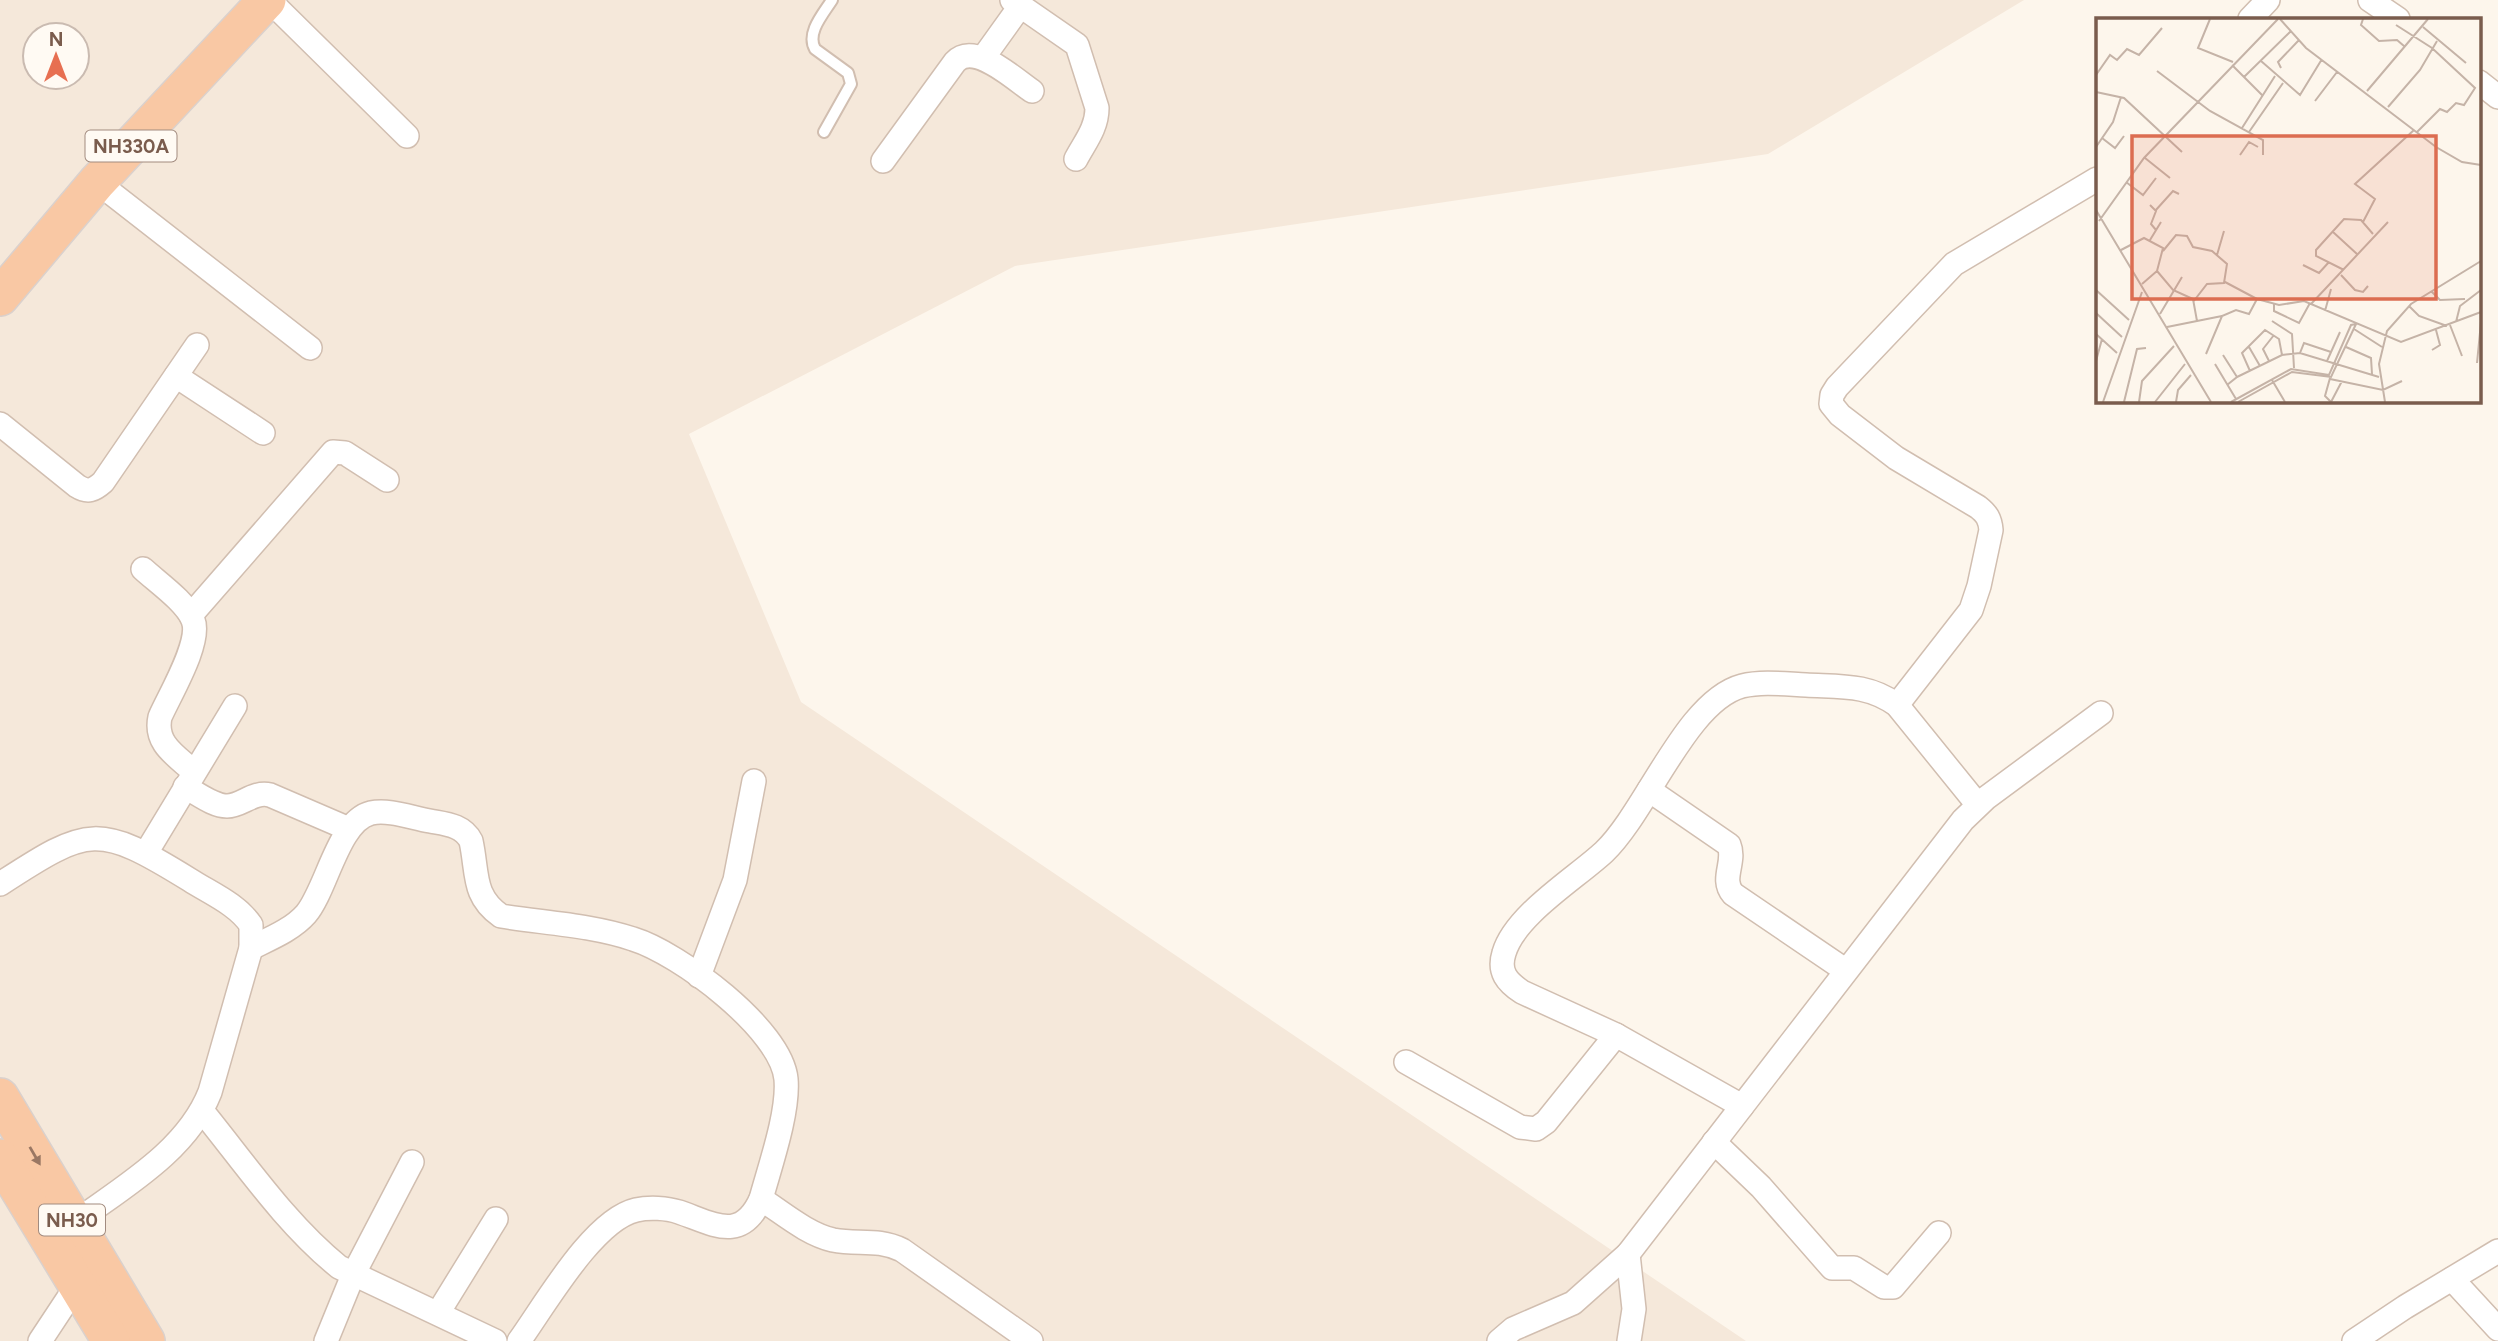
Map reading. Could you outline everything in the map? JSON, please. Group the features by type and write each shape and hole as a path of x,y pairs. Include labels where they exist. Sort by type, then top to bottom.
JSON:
{"highway":[{"name":"NH330A","path":"0,298 97,182 268,0"},
{"name":"NH30","path":"0,1097 146,1341"},
{"name":"NH30","path":"0,1158 111,1341"}],"street":[{"path":"268,0 407,136"},
{"path":"2251,18 2268,0"},
{"path":"2370,0 2397,18"},
{"path":"983,58 1017,3 1072,40 1080,50 1097,108 1094,127 1076,159"},
{"path":"883,161 959,58 967,54 983,58 1032,91"},
{"path":"2480,83 2498,97"},
{"path":"1898,705 1971,610 1979,586 1991,530 1990,523 1985,512 1896,458 1840,415 1832,404 1832,394 1954,264 2096,180"},
{"path":"97,182 310,348"},
{"path":"0,424 76,486 87,491 92,490 103,482 197,345"},
{"path":"176,376 262,433"},
{"path":"191,615 333,452 345,453 387,480"},
{"path":"143,569 191,615 195,628 193,643 158,726 161,741 190,780 224,806 258,794 270,795 349,829"},
{"path":"1742,1106 1615,1035 1522,992 1506,980 1502,962 1508,941 1530,914 1605,851 1618,836 1672,754 1712,702 1741,686 1757,683 1849,687 1882,694 1898,705 1978,805"},
{"path":"146,853 235,706"},
{"path":"1499,1341 1513,1329 1573,1303 1628,1254 1962,820 1978,805 2101,713"},
{"path":"699,976 735,880 754,781"},
{"path":"1649,790 1728,845 1731,857 1727,883 1733,894 1845,970"},
{"path":"251,948 281,933 305,915 315,901 349,829 363,816 382,812 461,829 471,841 478,889 482,898 488,907 501,916 600,931 659,949 699,976 754,1020 769,1038 784,1068 785,1103 761,1199 748,1219 731,1227 710,1225 676,1211 657,1209 637,1210 618,1217 594,1237 519,1341"},
{"path":"0,884 44,856 80,839 99,838 121,842 146,853 246,917 251,925 251,948 203,1112 151,1166 74,1223"},
{"path":"1406,1062 1520,1127 1536,1129 1546,1122 1615,1035"},
{"path":"203,1112 317,1250 352,1275 495,1341"},
{"path":"1714,1142 1761,1187 1832,1268 1854,1268 1884,1287 1893,1287 1940,1233"},
{"path":"326,1341 352,1275 412,1162"},
{"path":"761,1199 820,1236 844,1242 879,1241 902,1250 1031,1341"},
{"path":"438,1313 496,1219"},
{"path":"2354,1341 2498,1251"},
{"path":"1628,1254 1634,1309 1629,1341"},
{"path":"2452,1279 2498,1329"},
{"path":"40,1341 78,1284"}],"lane":[{"path":"824,132 851,84 848,74 812,44 814,30 832,0"}],"shaded area":[{"path":"0,0 2024,0 1768,154 1015,266 689,434 801,702 1746,1341 0,1341"}]}
